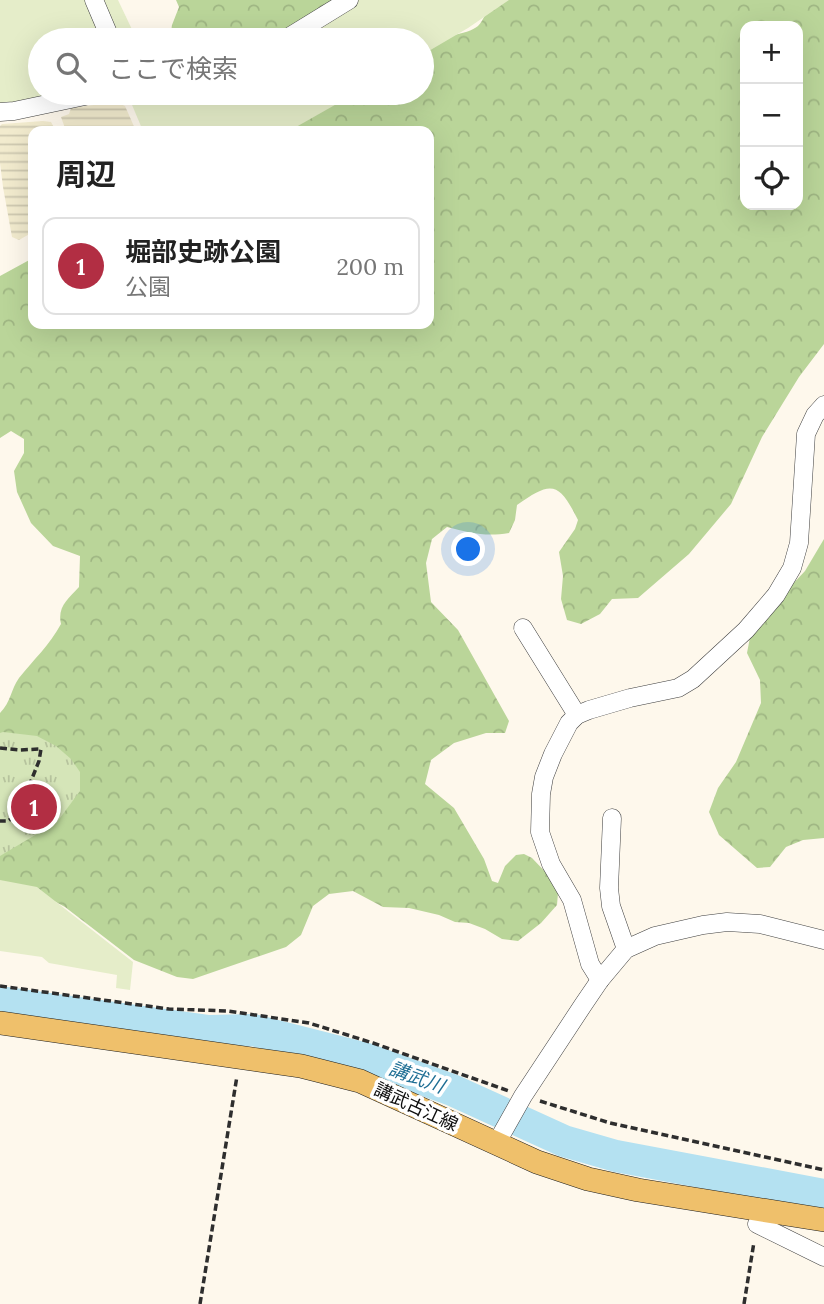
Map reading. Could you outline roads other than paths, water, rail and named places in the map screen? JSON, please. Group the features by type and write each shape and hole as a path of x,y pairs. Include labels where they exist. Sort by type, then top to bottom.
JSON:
{"main road":[{"name":"講武古江線","path":"0,1023 300,1066 360,1081 500,1138 537,1162 588,1179 638,1190 824,1220"}],"street":[{"path":"93,0 106,28"},
{"path":"304,28 349,0"},
{"path":"0,112 43,105"},
{"path":"600,980 590,964 572,900 551,864 540,832 544,777 563,733 577,715 630,698 678,688 693,678 746,630 776,595 792,568 799,543 806,434 815,415 824,405"},
{"path":"523,628 577,715"},
{"path":"611,818 611,906 626,949"},
{"path":"500,1138 521,1100 600,980 626,949 655,936 727,922 760,924 824,940"},
{"path":"757,1224 824,1257"}],"waterway":[{"name":"講武川","path":"0,1002 209,1031 253,1030 367,1059 452,1090 564,1141 616,1156 824,1195"}],"place":[{"name":"堀部史跡公園","path":"34,807"}]}
